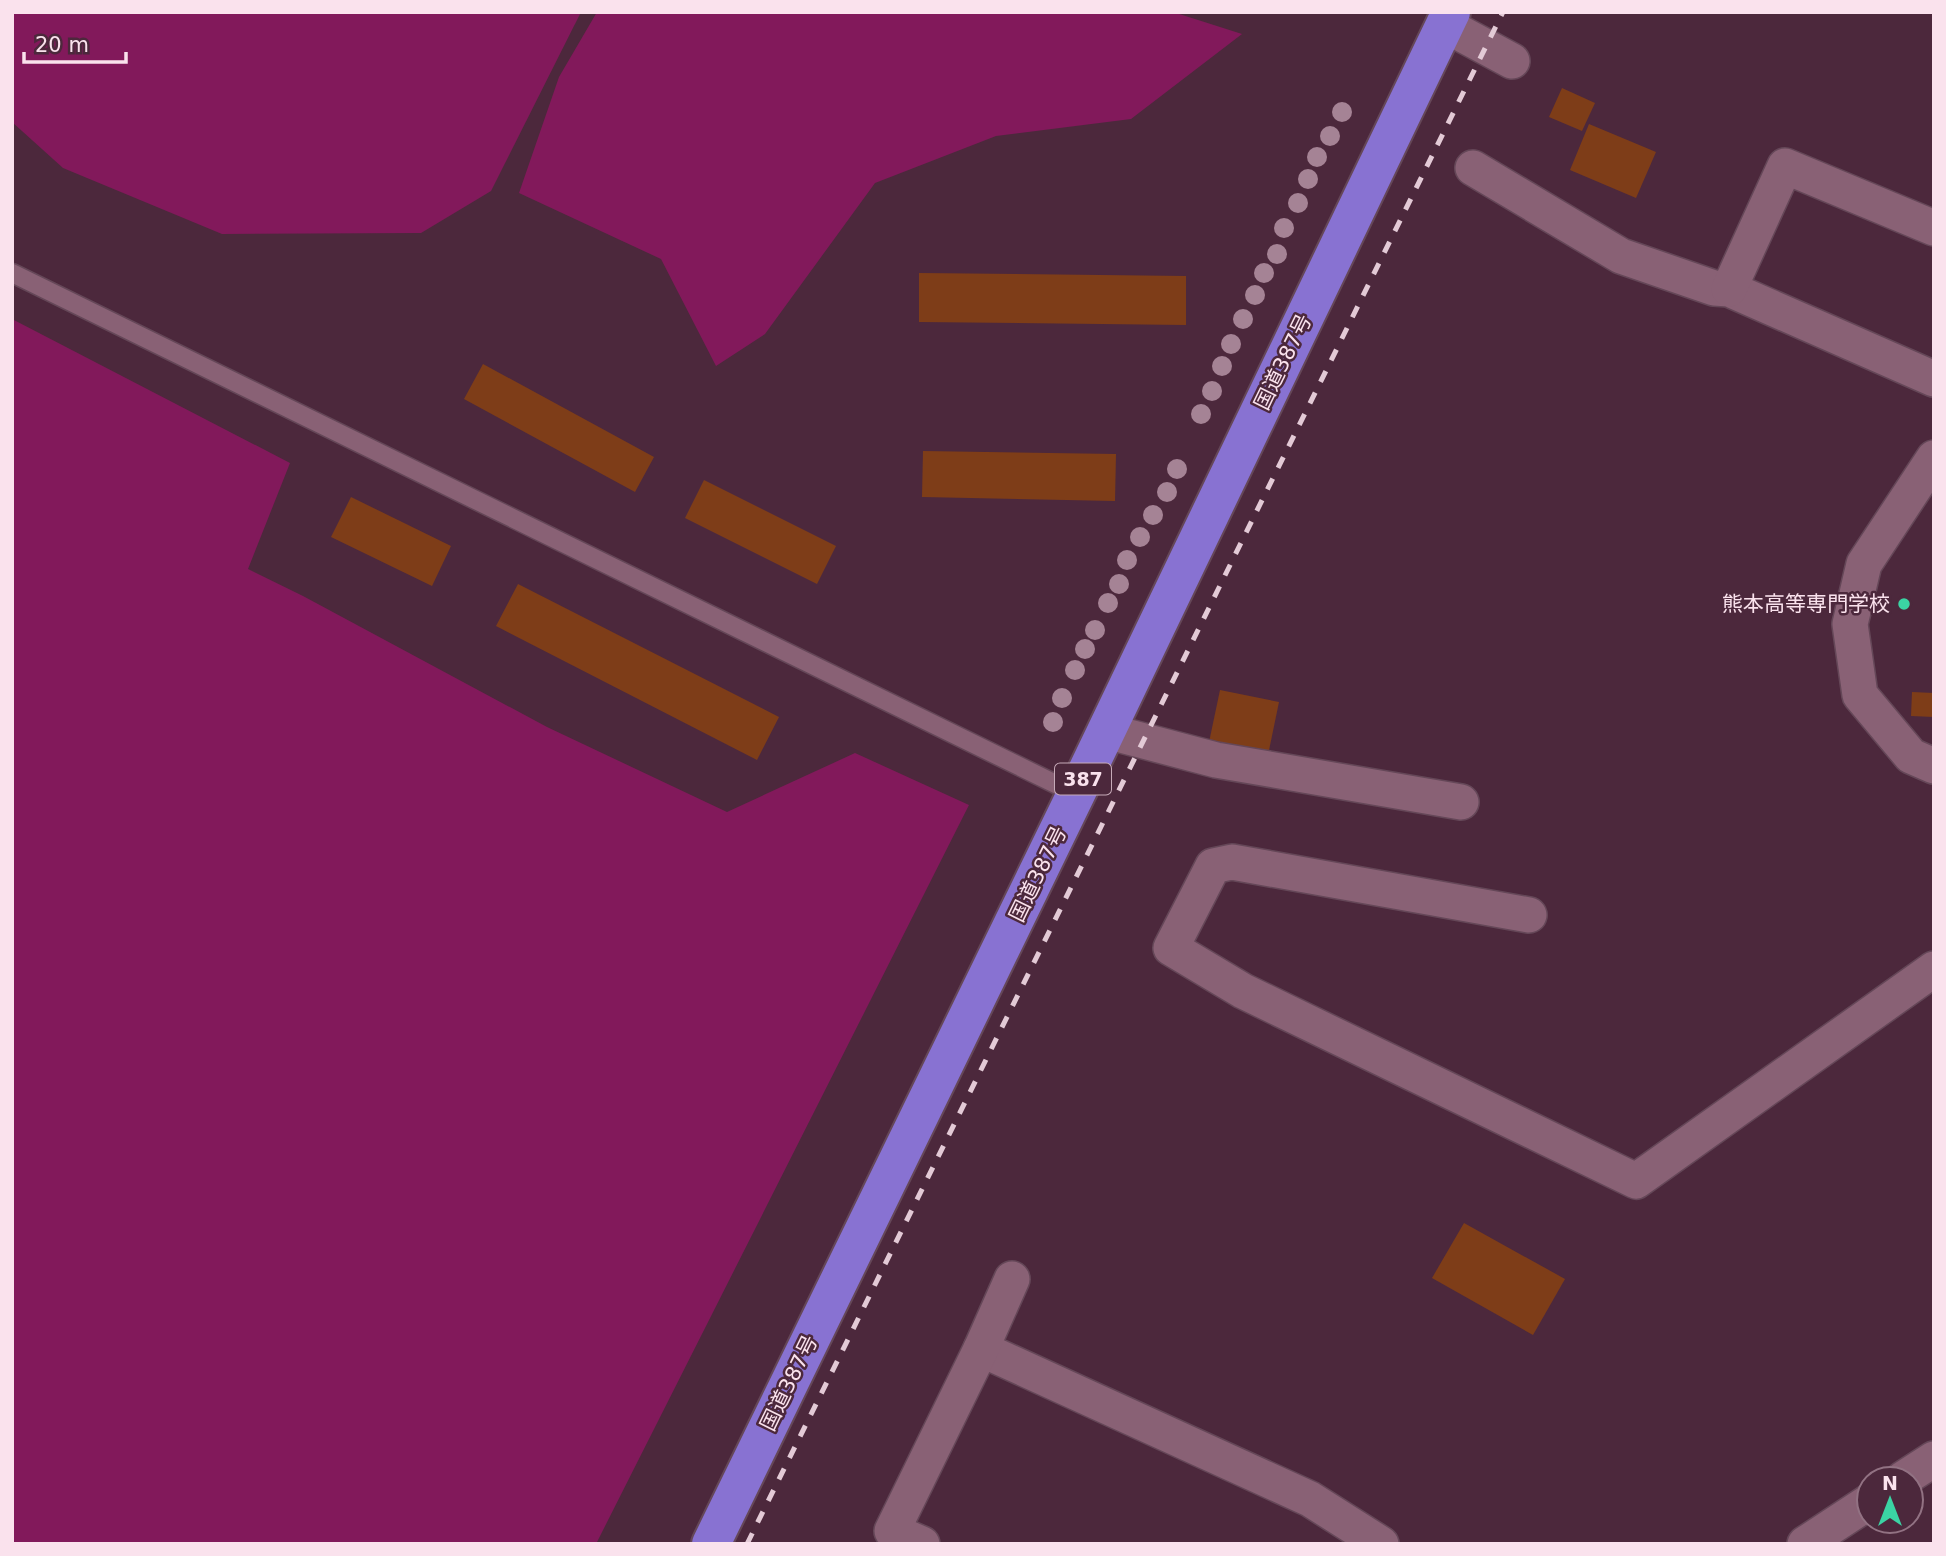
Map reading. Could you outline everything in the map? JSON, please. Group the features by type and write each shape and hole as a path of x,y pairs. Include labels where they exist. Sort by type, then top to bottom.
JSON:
{"highway":[{"name":"国道387号","path":"711,1544 1076,794 1448,18"}],"street":[{"path":"1448,18 1512,61"},
{"path":"1729,289 1785,166 1934,228"},
{"path":"1473,168 1621,256 1714,288 1729,289 1934,379"},
{"path":"1934,458 1864,564 1850,624 1860,695 1910,756 1934,766"},
{"path":"1106,731 1216,760 1461,802"},
{"path":"1529,915 1232,862 1213,866 1171,948 1243,991 1636,1181 1934,970"},
{"path":"900,1539 1012,1279"},
{"path":"981,1349 1310,1499 1381,1544"},
{"path":"1805,1544 1855,1511"}],"lane":[{"path":"12,273 1076,794"}],"shaded area":[{"path":"12,12 581,12 491,191 421,233 222,234 63,168 12,122"},
{"path":"597,12 1173,12 1242,34 1131,119 996,136 875,183 765,334 716,366 661,259 519,193 559,77"},
{"path":"12,319 290,463 248,569 547,727 727,812 855,753 969,805 596,1544 12,1544"}],"building":[{"path":"1562,88 1595,103 1582,131 1549,117"},
{"path":"1589,124 1656,152 1636,198 1570,170"},
{"path":"919,273 1186,276 1186,325 919,322"},
{"path":"483,364 654,457 635,492 464,399"},
{"path":"923,451 1116,454 1115,501 922,497"},
{"path":"704,480 836,546 817,584 685,518"},
{"path":"351,497 451,546 432,586 331,537"},
{"path":"518,584 779,717 757,760 496,626"},
{"path":"1220,690 1279,702 1267,760 1208,747"},
{"path":"1912,692 1934,693 1934,717 1911,716"},
{"path":"1464,1223 1565,1279 1533,1335 1432,1278"}],"railway":[{"path":"747,1544 1503,12"}],"place":[{"name":"熊本高等専門学校","path":"1904,604"}]}
